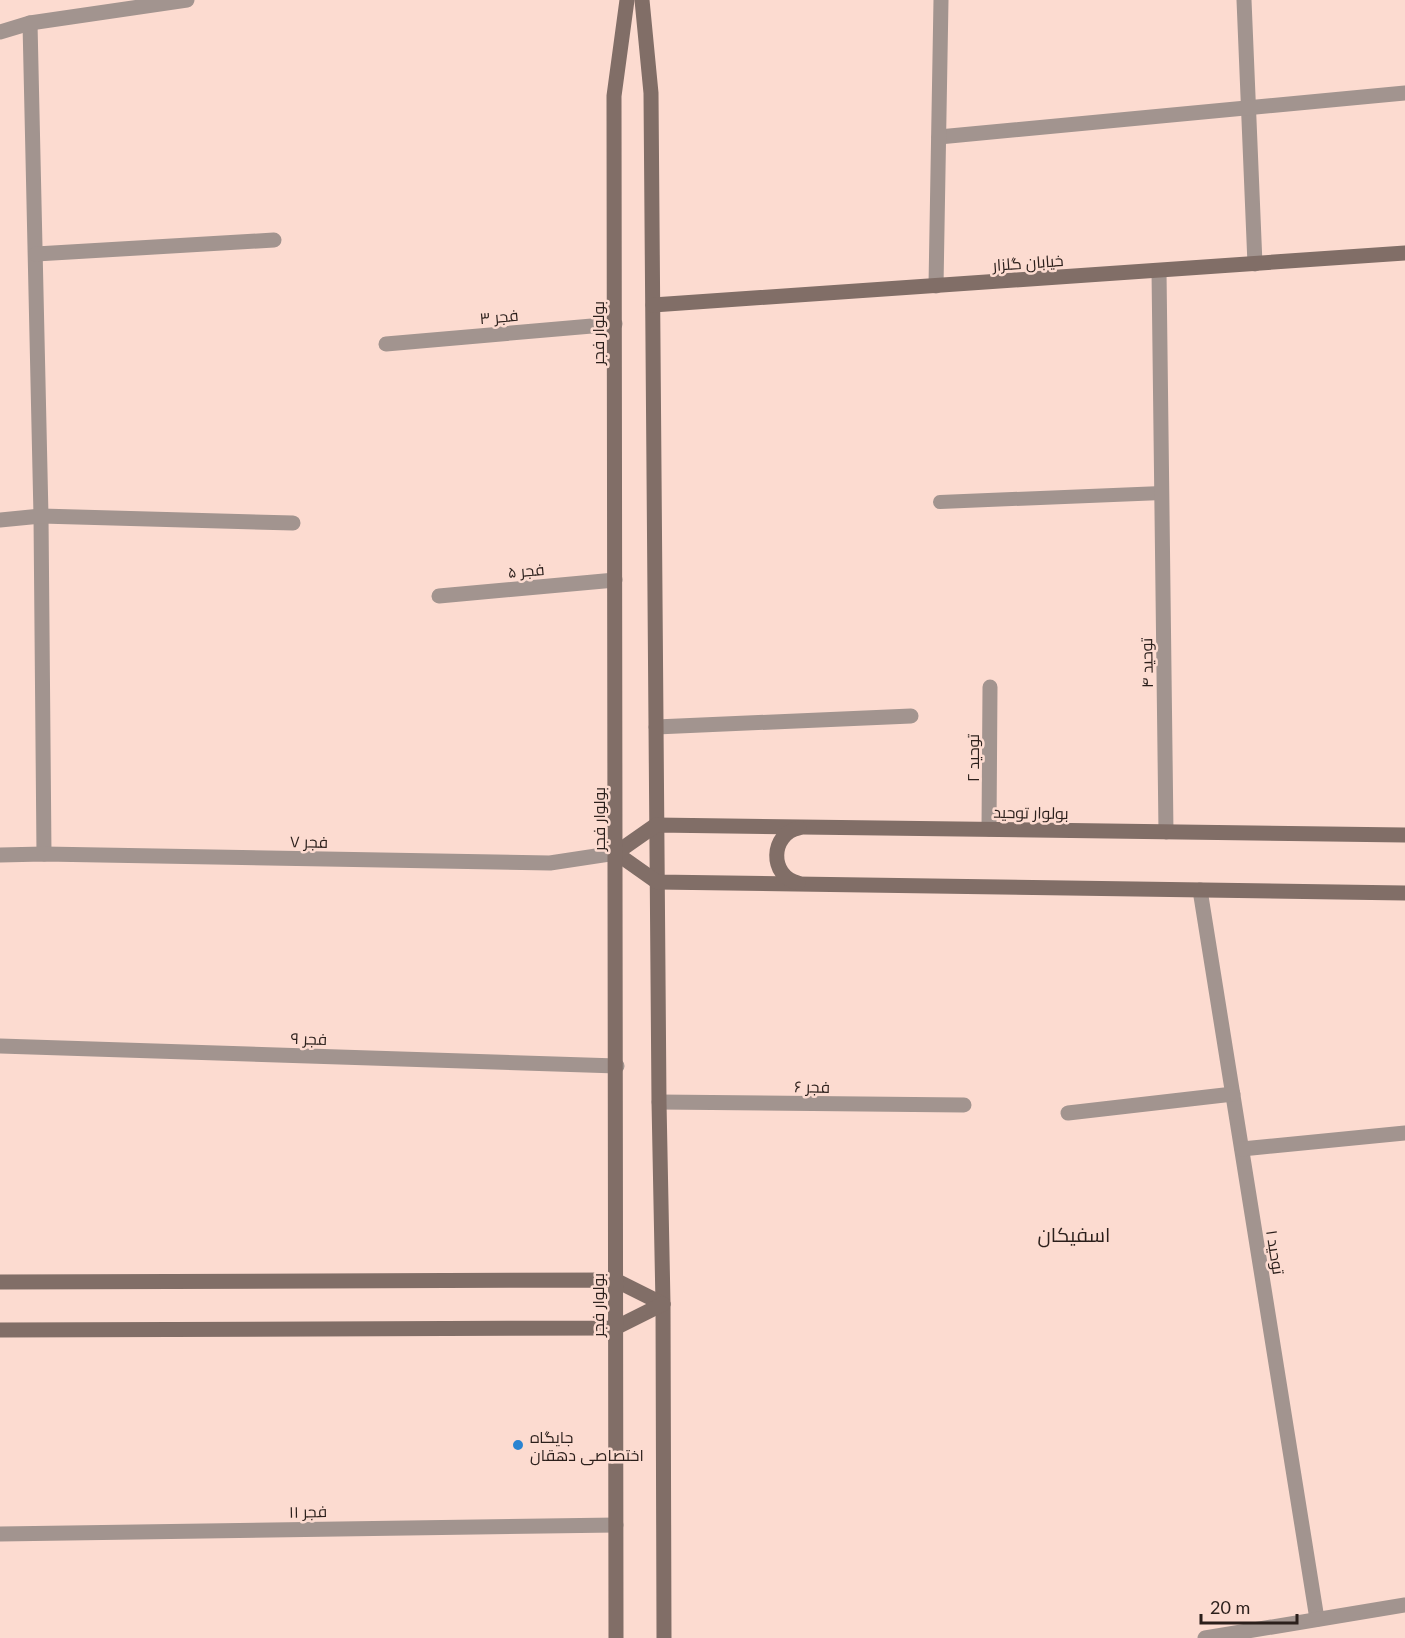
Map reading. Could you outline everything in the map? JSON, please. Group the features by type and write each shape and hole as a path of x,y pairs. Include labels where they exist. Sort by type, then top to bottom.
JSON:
{"street":[{"path":"0,32 30,23 187,0"},
{"name":"بولوار فجر","path":"616,1638 614,96 627,0"},
{"path":"642,0 651,93 659,1102 663,1304 664,1638"},
{"path":"936,286 941,0"},
{"path":"1244,0 1254,264"},
{"path":"30,23 41,516 44,854"},
{"path":"939,137 1405,93"},
{"path":"36,254 274,240"},
{"name":"خیابان گلزار","path":"652,305 1405,254"},
{"name":"توحید ۴","path":"1159,270 1166,832"},
{"name":"فجر ۳","path":"386,344 615,324"},
{"path":"0,520 41,516 293,523"},
{"name":"فجر ۵","path":"440,596 615,580"},
{"name":"توحید ۲","path":"990,687 990,829"},
{"path":"656,727 911,716"},
{"path":"657,825 616,853 657,882 1405,892"},
{"name":"بولوار توحید","path":"657,825 1405,835"},
{"path":"805,826 785,835 778,844 776,855 778,867 784,876 805,885"},
{"name":"فجر ۷","path":"0,855 550,863 616,853"},
{"name":"توحید ۱","path":"1200,890 1317,1620"},
{"name":"فجر ۹","path":"0,1046 617,1066"},
{"path":"1068,1113 1233,1094"},
{"name":"فجر ۶","path":"659,1102 964,1105"},
{"path":"1242,1149 1405,1133"},
{"path":"0,1282 615,1280 663,1304"},
{"path":"0,1330 615,1328 663,1304"},
{"name":"فجر ۱۱","path":"0,1534 616,1525"},
{"path":"1205,1638 1405,1605"}],"lane":[{"path":"940,502 1162,493"}],"place":[{"name":"جایگاه اختصاصی دهقان","path":"518,1445"}],"district":[{"name":"اسفیکان","path":"1074,1234"}]}
